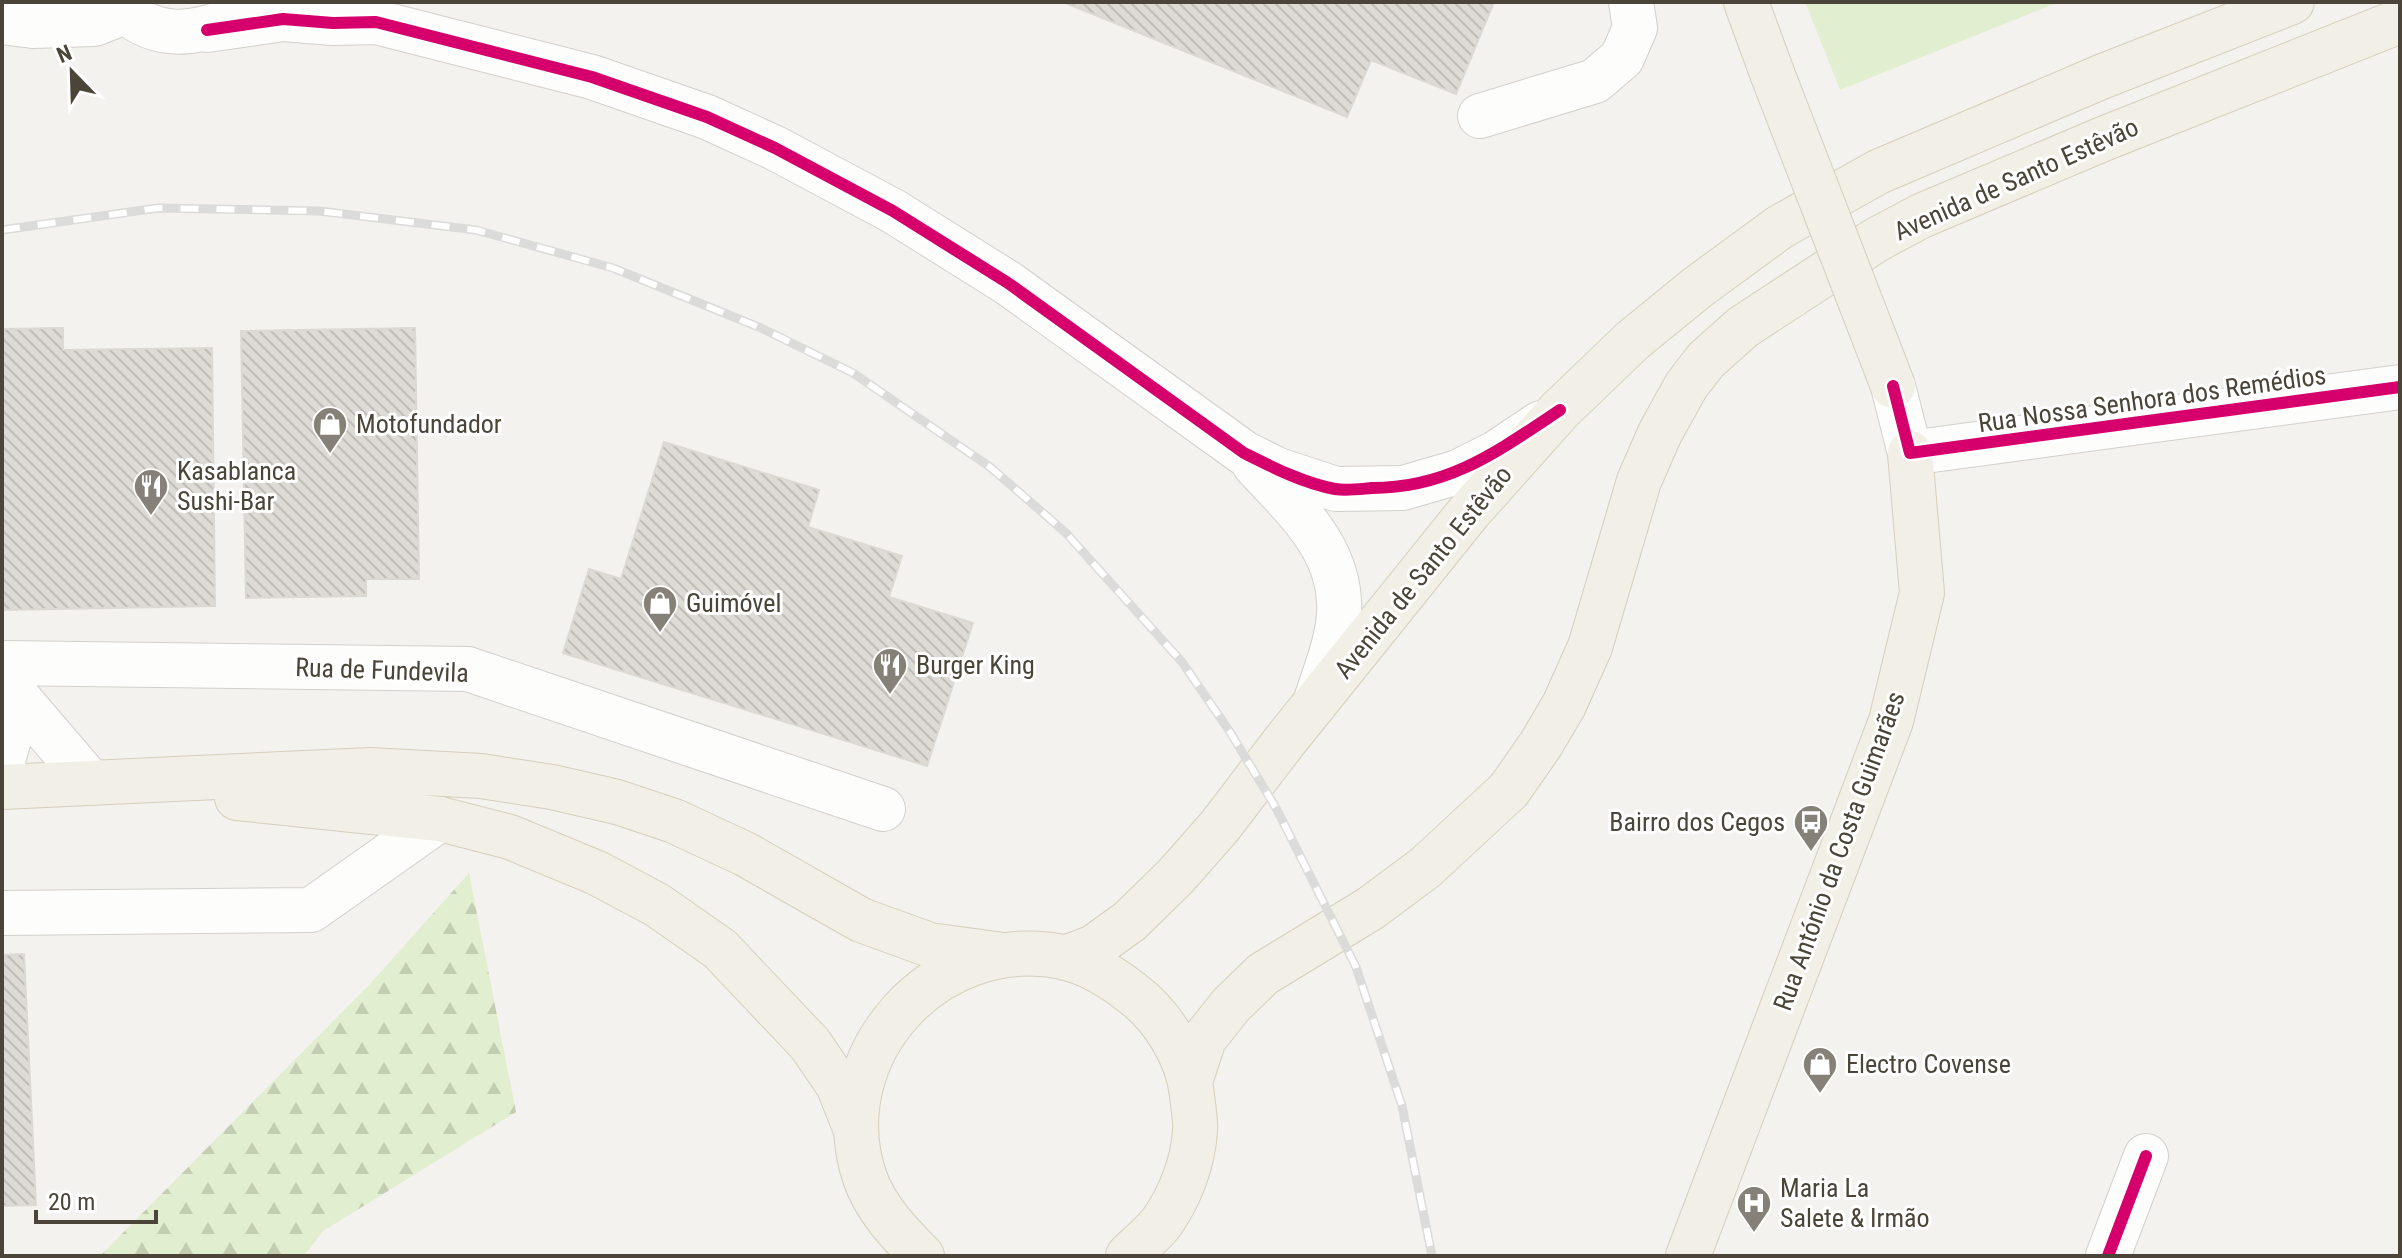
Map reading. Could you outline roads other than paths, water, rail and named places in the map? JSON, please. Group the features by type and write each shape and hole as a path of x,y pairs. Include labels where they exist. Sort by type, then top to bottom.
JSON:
{"main road":[{"path":"1746,2 1893,386"},
{"name":"Avenida de Santo Estêvão","path":"1065,958 1094,947 1130,921 1176,876 1220,826 1469,512 1560,410 1633,340 1698,287 1780,227 1878,172 2101,77 2292,2"},
{"name":"Avenida de Santo Estêvão","path":"1190,1082 1204,1039 1231,1005 1263,974 1371,908 1426,867 1509,790 1564,705 1590,647 1639,481 1660,433 1686,386 1706,360 1743,327 1876,240 1921,216 2103,139 2400,21"},
{"name":"Rua António da Costa Guimarães","path":"1688,1256 1891,721 1922,593 1910,453"},
{"path":"2,787 370,770 481,776 552,787 617,802 674,821 745,854 861,920 930,945 1003,955 1034,954 1065,958 1108,975 1145,1003 1173,1039 1190,1082 1195,1132 1185,1180 1156,1240 1128,1256"},
{"path":"91,783 440,819 510,837 584,867 657,905 720,949 810,1044 838,1085 856,1130 865,1178 888,1221 922,1256"},
{"path":"856,1130 862,1080 881,1034 913,997 955,969 1003,955"}],"street":[{"path":"16,2 2,20 33,26 94,24 120,7 150,27 178,33 283,19 333,23 358,12 592,77 707,117 775,148 893,211 1008,283 1244,453 1278,470 1336,489 1403,488 1458,472 1496,453 1560,410"},
{"path":"207,30 235,17 251,2"},
{"path":"1480,116 1595,81 1622,58 1635,28 1631,2"},
{"name":"Rua António da Costa Guimarães","path":"1893,386 1910,453"},
{"name":"Rua Nossa Senhora dos Remédios","path":"1910,453 2400,387"},
{"path":"1244,453 1322,541 1336,579 1339,614 1331,653 1314,705"},
{"name":"Rua de Fundevila","path":"8,683 468,669 883,809"},
{"path":"2,764 8,683"},
{"path":"8,683 91,783"},
{"path":"2,913 311,910 440,819"},
{"path":"2108,1256 2146,1156"}],"railway":[{"path":"2,230 158,208 319,211 476,230 613,268 761,328 853,373 990,467 1065,532 1182,662 1230,732 1276,808 1356,967 1402,1106 1432,1256"}],"place":[{"name":"Motofundador","path":"330,455"},
{"name":"Kasablanca Sushi-Bar","path":"151,517"},
{"name":"Guimóvel","path":"660,634"},
{"name":"Burger King","path":"890,696"},
{"name":"Bairro dos Cegos","path":"1811,853"},
{"name":"Electro Covense","path":"1820,1095"},
{"name":"Maria La Salete & Irmão","path":"1754,1234"}]}
